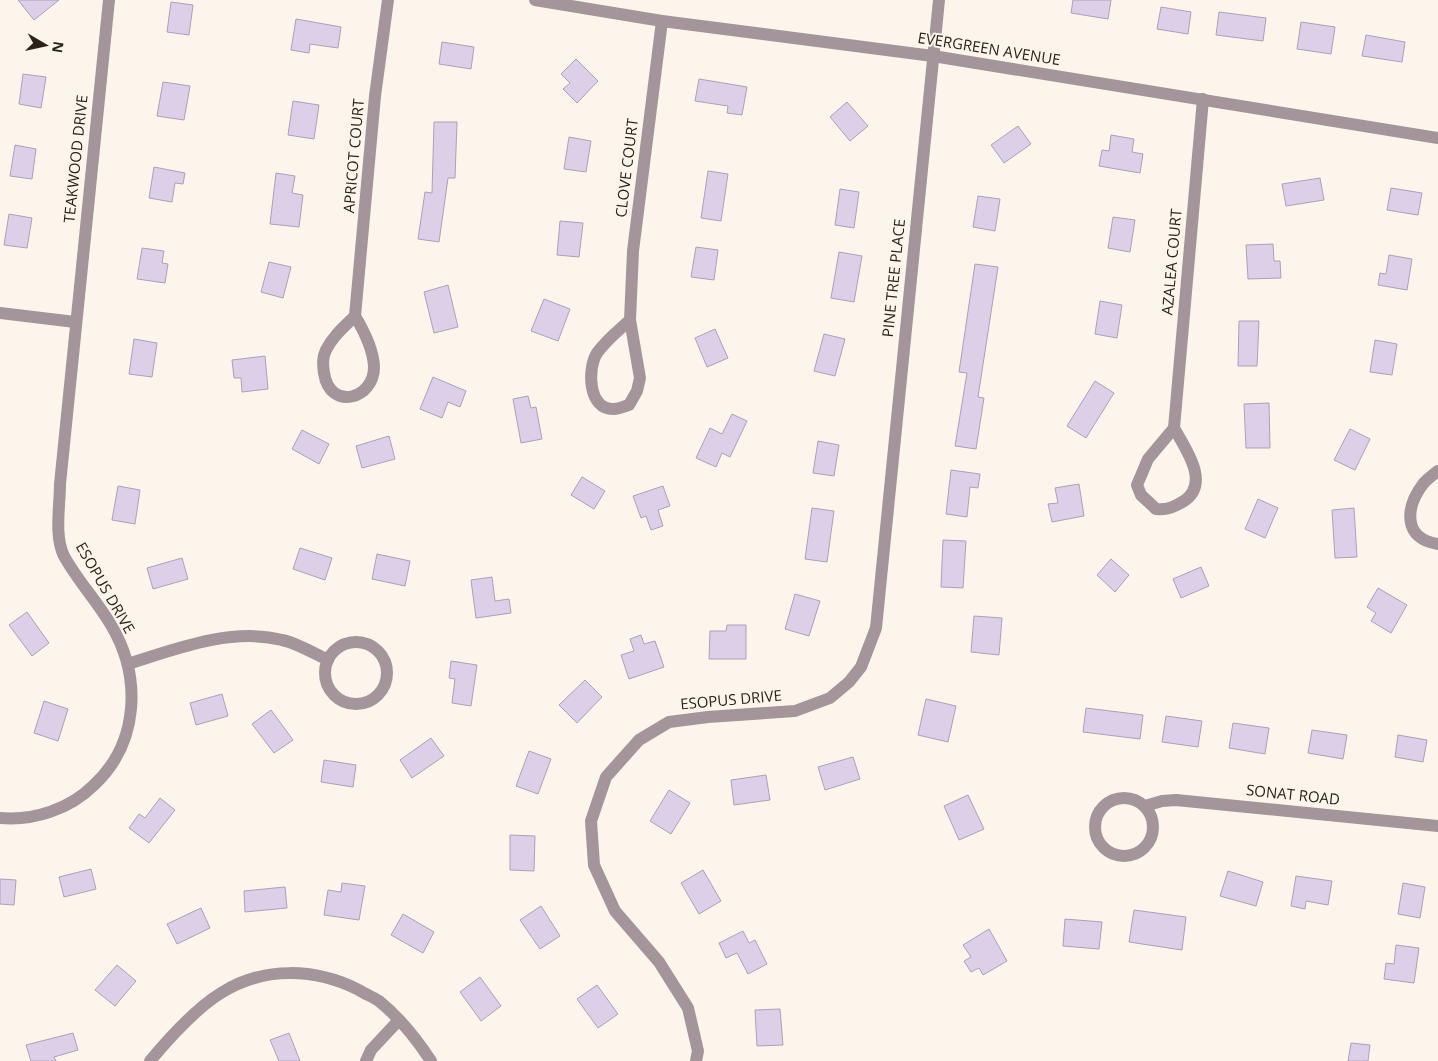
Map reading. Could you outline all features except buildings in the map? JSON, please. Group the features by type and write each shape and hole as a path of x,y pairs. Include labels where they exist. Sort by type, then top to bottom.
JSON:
{"street":[{"name":"TEAKWOOD DRIVE","path":"75,322 109,0"},
{"name":"APRICOT COURT","path":"355,316 375,96 388,0"},
{"name":"EVERGREEN AVENUE","path":"535,0 662,21 933,56 1438,138"},
{"name":"PINE TREE PLACE","path":"882,558 939,0"},
{"name":"CLOVE COURT","path":"630,320 597,354 589,381 596,398 613,410 629,405 638,391 640,378 630,320 633,251 662,21"},
{"name":"AZALEA COURT","path":"1174,428 1203,99"},
{"path":"0,313 75,322"},
{"path":"355,316 367,338 374,364 374,373 370,383 359,395 344,398 333,394 326,384 322,361 336,334 355,316"},
{"name":"ESOPUS DRIVE","path":"0,818 14,819 36,816 62,808 90,790 115,762 126,736 132,705 128,664 112,626 64,555 59,539 60,484 75,322"},
{"path":"1174,428 1194,464 1194,490 1190,497 1172,509 1156,508 1141,495 1138,485 1148,459 1174,428"},
{"path":"1438,471 1424,484 1413,503 1411,519 1412,530 1421,539 1438,544"},
{"name":"ESOPUS DRIVE","path":"696,1061 698,1051 688,1008 659,962 614,910 594,865 591,821 606,777 639,740 669,722 708,717 795,711 830,698 849,682 861,667 876,628 882,558"},
{"path":"128,664 175,649 233,637 266,636 284,640 328,660"},
{"path":"356,642 372,646 379,652 387,668 385,685 374,699 366,703 357,704 340,700 333,694 325,678 328,660 332,653 347,643 356,642"},
{"path":"1119,798 1128,798 1145,806 1150,813 1153,830 1145,846 1138,852 1121,855 1105,848 1096,833 1095,824 1103,807 1119,798"},
{"name":"SONAT ROAD","path":"1145,806 1162,800 1176,800 1438,826"},
{"path":"150,1061 161,1047 207,1003 244,981 283,972 318,975 341,981 378,1000 412,1032 431,1061"},
{"path":"366,1061 371,1050 399,1020"}]}
